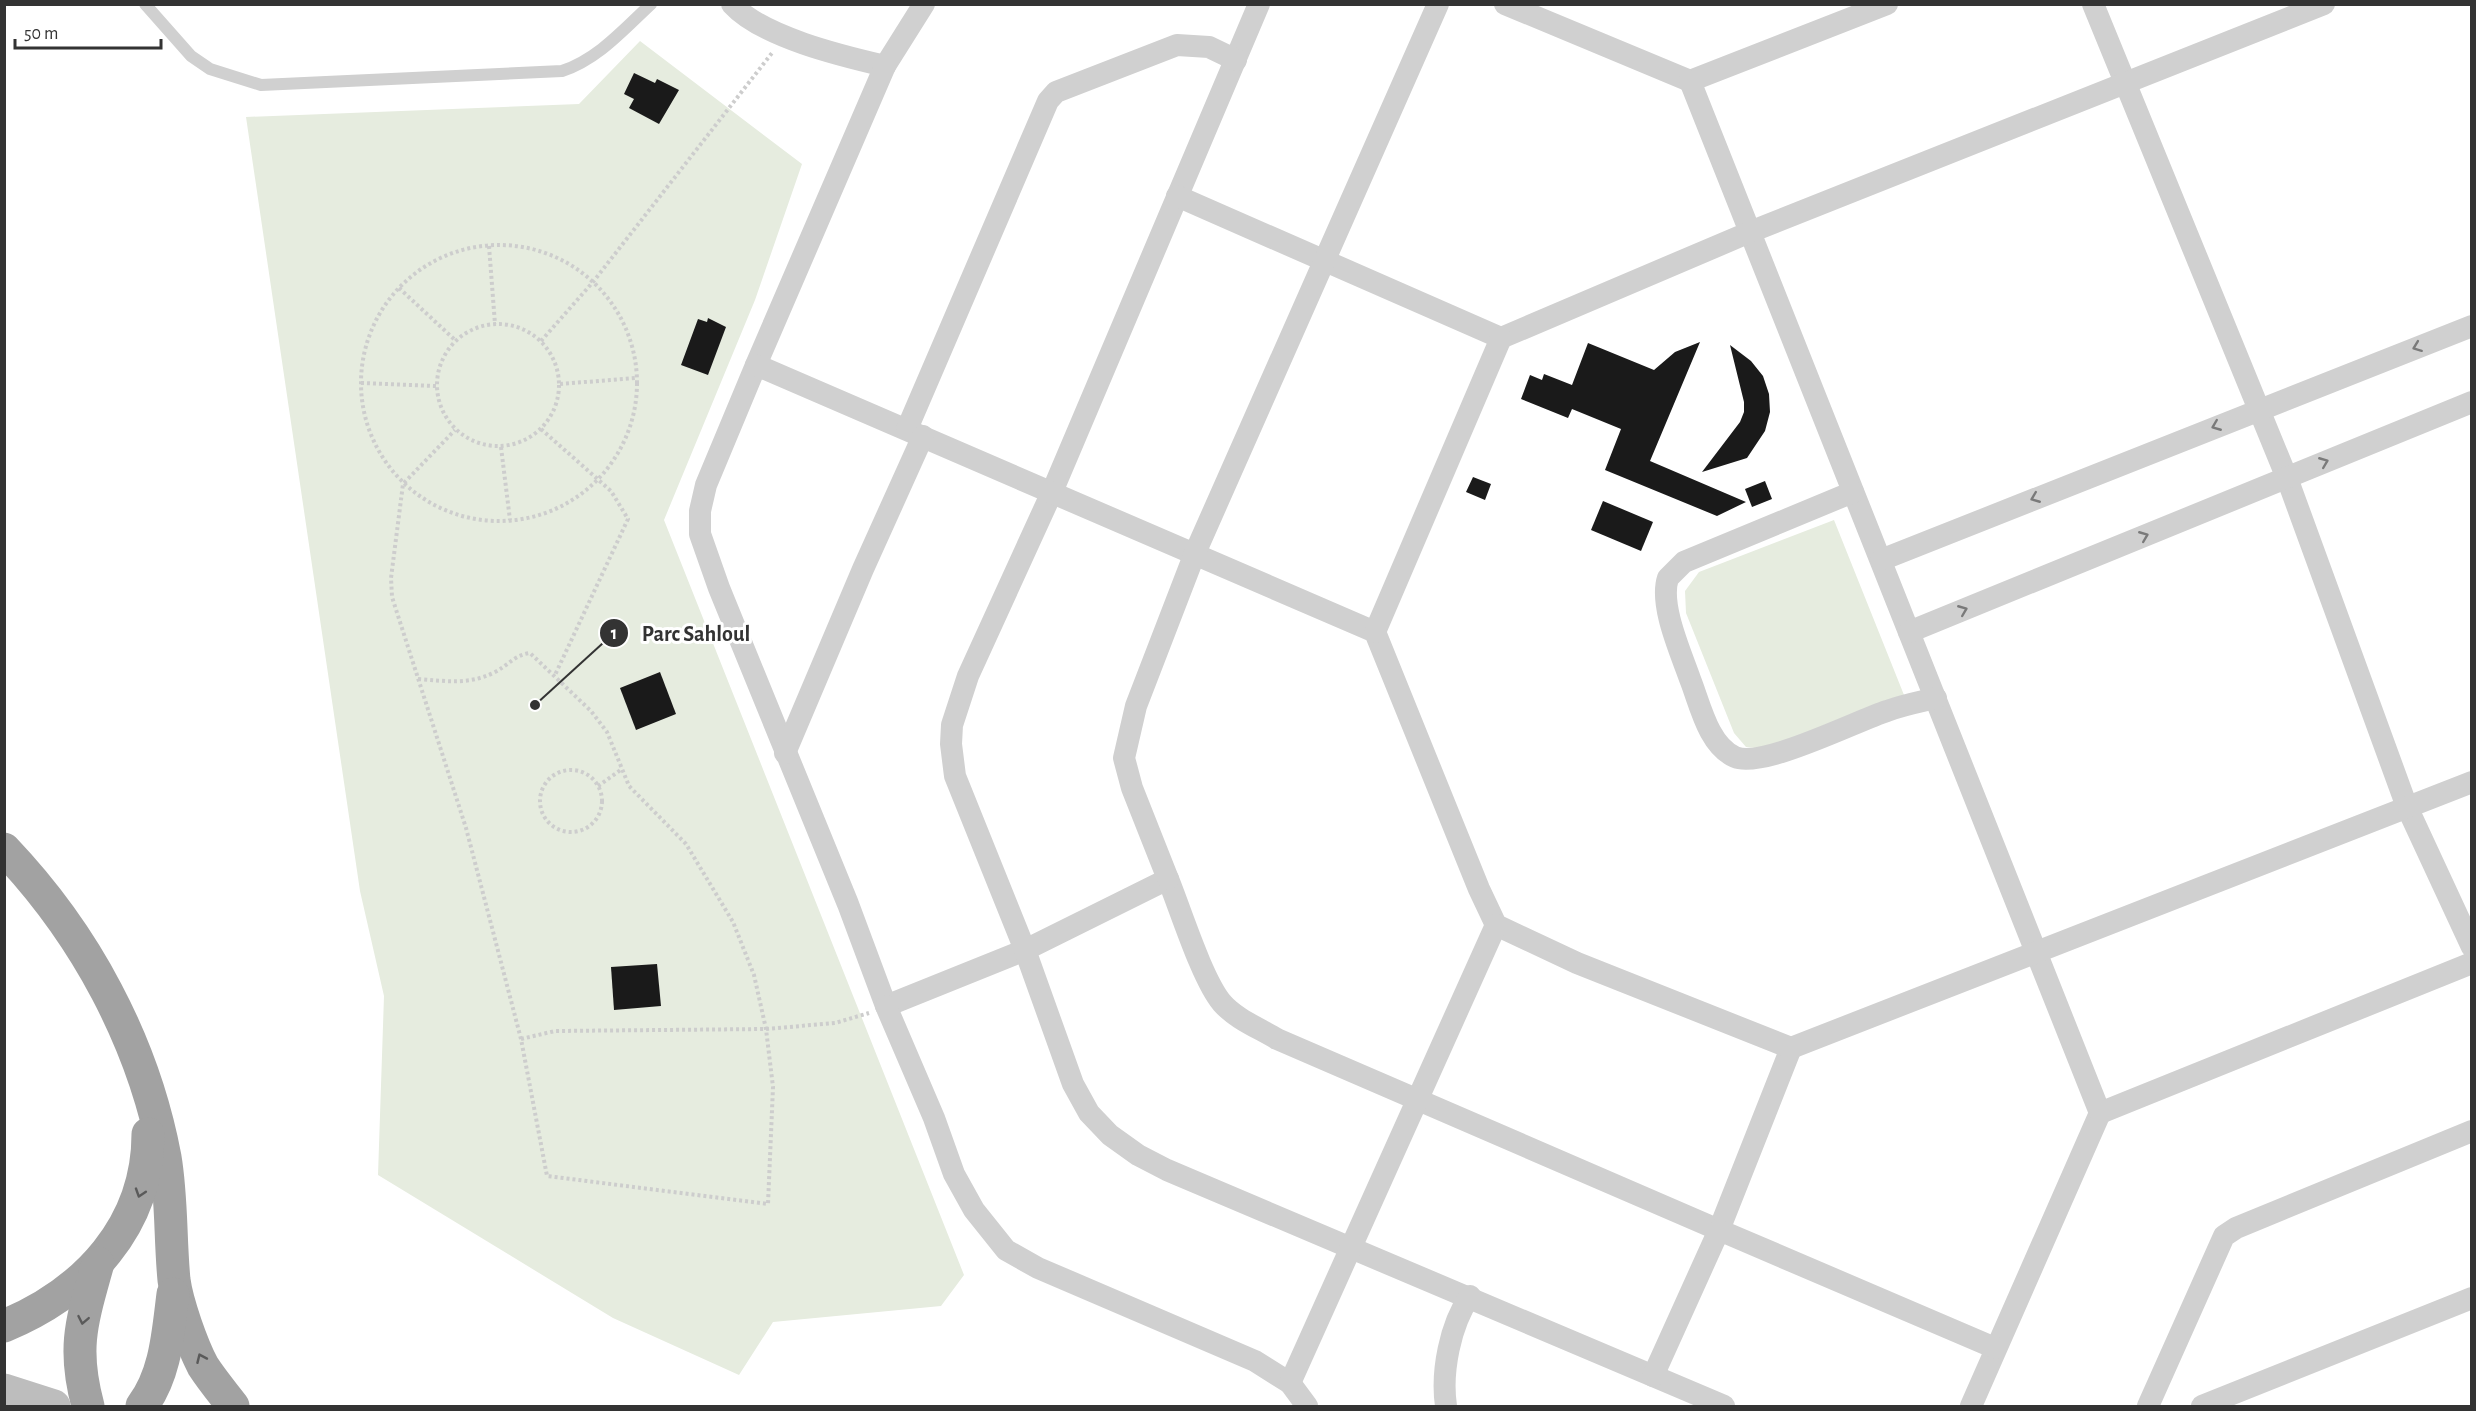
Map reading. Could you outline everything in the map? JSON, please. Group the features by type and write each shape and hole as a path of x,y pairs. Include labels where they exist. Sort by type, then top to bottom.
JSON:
{"highway":[{"path":"4,849 64,921 96,970 127,1032 148,1093 168,1179 174,1282 163,1362 157,1382 142,1407"},
{"path":"4,1326 30,1316 64,1293 98,1263 133,1212 147,1162 148,1093"},
{"path":"88,1407 78,1363 79,1339 98,1263"},
{"path":"174,1282 203,1366 233,1407"}],"main road":[{"path":"4,1390 54,1407"}],"street":[{"path":"732,4 748,18 785,36 837,55 885,66"},
{"path":"924,4 885,66 756,365 706,485 700,511 700,534 785,753 848,904 886,1006 934,1118 954,1174 974,1210 1006,1250 1038,1268 1216,1342 1264,1366 1290,1383 1307,1407"},
{"path":"1259,4 1052,492 968,676 958,703 951,744 956,776 1025,950 1073,1084 1089,1113 1110,1136 1138,1155 1167,1170 1470,1296 1724,1407"},
{"path":"1438,4 1326,263 1195,553 1136,706 1124,758 1132,788 1208,980 1222,1003 1243,1020 1276,1039 1995,1347"},
{"path":"1505,4 1690,81 1887,4"},
{"path":"2093,4 2287,478 2407,807 2472,947"},
{"path":"1375,632 1502,338 1750,232 2324,4"},
{"path":"785,753 863,569 915,432 1048,101 1066,87 1177,45 1209,47 1236,60"},
{"path":"1690,81 2100,1113"},
{"path":"1177,196 1502,338"},
{"path":"1881,560 2472,326"},
{"path":"756,365 1375,632 1479,889 1496,925 1577,963 1791,1048 2472,782"},
{"path":"1909,632 2472,402"},
{"path":"1854,492 1684,562 1668,578 1665,600 1706,722 1721,746 1734,757 1754,760 1787,750 1887,711 1936,699"},
{"path":"886,1006 1025,950 1168,879"},
{"path":"1290,1383 1416,1098 1496,925"},
{"path":"1971,1407 1995,1347 2100,1113 2472,963"},
{"path":"1653,1376 1719,1230 1791,1048"},
{"path":"2148,1407 2224,1236 2236,1228 2472,1131"},
{"path":"1446,1407 1450,1344 1461,1311 1470,1296"},
{"path":"2202,1407 2472,1298"}],"lane":[{"path":"145,4 191,56 210,69 261,85 562,71 581,65 598,53 651,4"}],"path":[{"path":"541,341 594,282 785,36"},
{"path":"504,244 551,255 594,282 630,333 638,402 633,426 622,452 600,481 566,504 525,519 481,521 439,508 403,484 374,446 360,400 362,352 381,307 413,272 456,250 504,244"},
{"path":"489,246 495,324"},
{"path":"399,288 455,340"},
{"path":"495,324 512,325 527,331 541,341 554,361 560,384 558,401 552,416 541,429 516,444 501,447 469,440 455,430 445,417 438,402 436,386 441,361 455,340 480,326 495,324"},
{"path":"560,384 636,378"},
{"path":"361,383 436,386"},
{"path":"541,429 611,491 628,519 555,675"},
{"path":"418,680 469,682 496,672 518,654 530,653 591,711 606,732 629,786 686,844 734,922 754,975 766,1029 773,1087 768,1204 547,1176 522,1039 466,828 418,680 392,597 391,578 403,484 455,430"},
{"path":"501,447 510,520"},
{"path":"573,770 582,772 598,786 601,807 590,825 570,832 560,830 544,818 540,809 542,789 554,774 573,770"},
{"path":"598,786 622,770"},
{"path":"522,1039 555,1031 766,1029 855,1019 886,1006"}],"shaded area":[{"path":"640,41 802,164 755,300 664,520 964,1275 941,1306 773,1322 739,1375 613,1318 378,1175 384,996 360,891 246,117 579,104"},
{"path":"1834,520 1904,695 1764,749 1746,747 1734,733 1686,613 1685,591 1699,572"}],"building":[{"path":"634,73 655,83 657,79 679,90 659,124 629,108 634,99 624,94"},
{"path":"708,318 726,327 708,375 681,365 698,319 707,322"},
{"path":"1700,342 1650,461 1746,502 1717,516 1605,470 1621,429 1572,409 1568,418 1521,399 1530,375 1542,380 1544,374 1572,385 1588,343 1654,370 1675,352"},
{"path":"1730,345 1751,361 1763,376 1769,394 1770,412 1765,431 1747,458 1702,472 1740,422 1744,412 1744,402"},
{"path":"1473,477 1491,484 1485,500 1466,492"},
{"path":"1765,481 1772,499 1752,507 1745,489"},
{"path":"1603,501 1653,522 1641,551 1591,530"},
{"path":"660,672 676,714 636,730 620,688"},
{"path":"657,964 661,1006 614,1010 611,967"}],"place":[{"name":"Parc Sahloul","path":"535,705"}]}
